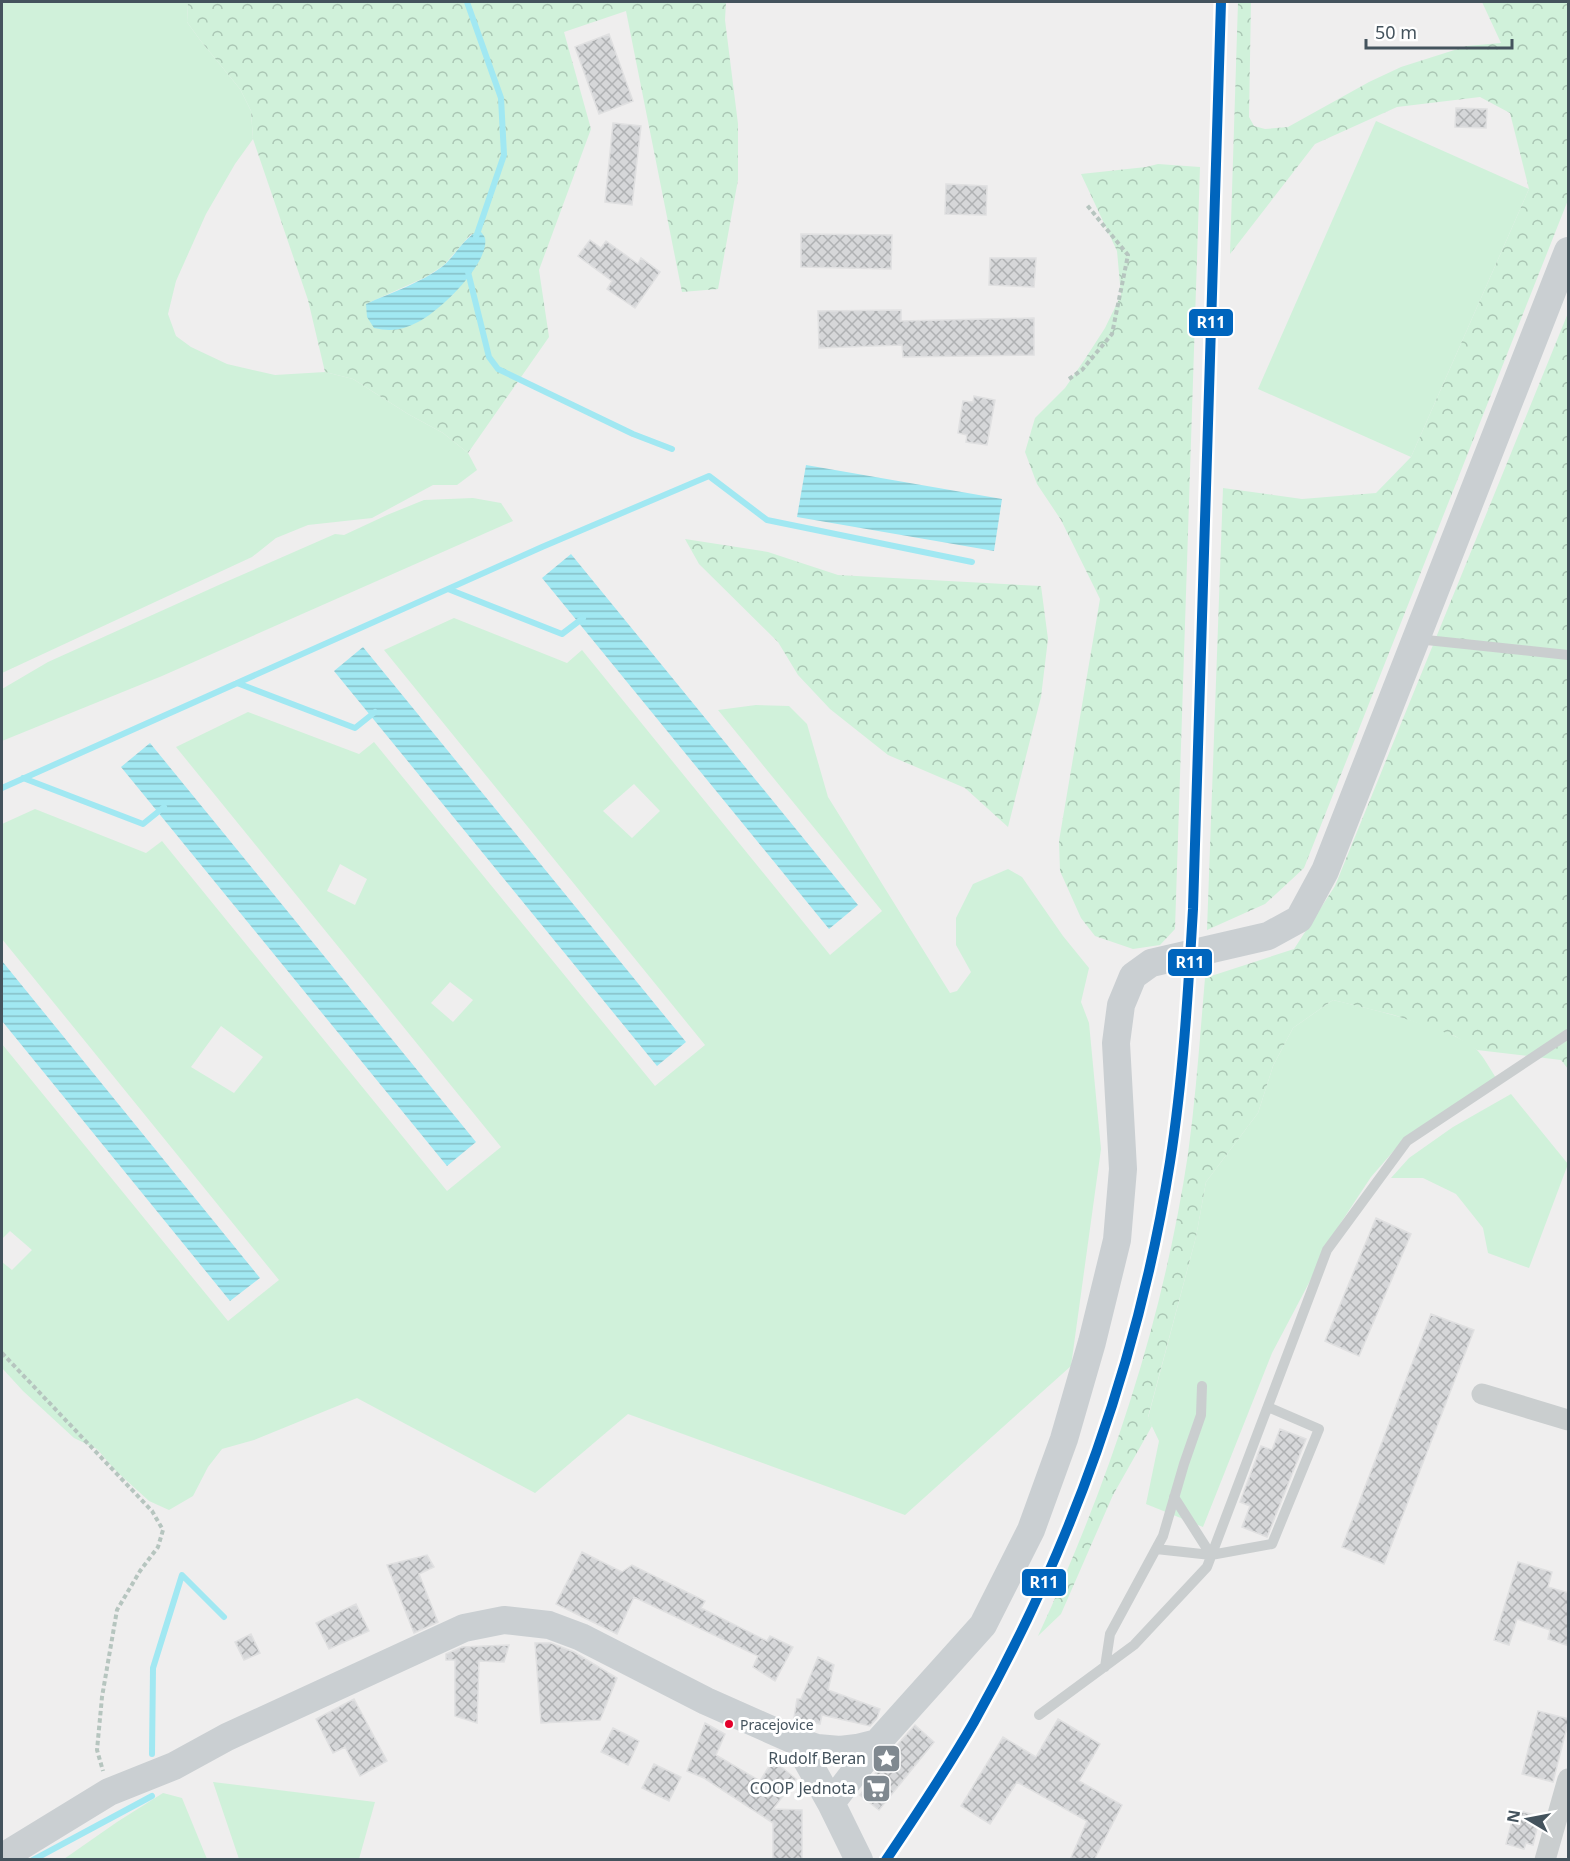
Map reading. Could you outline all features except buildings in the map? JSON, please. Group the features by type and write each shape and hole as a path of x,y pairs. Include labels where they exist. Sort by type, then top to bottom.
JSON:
{"street":[{"path":"831,1803 877,1743 983,1625 1030,1530 1064,1439 1092,1342 1117,1240 1123,1169 1116,1043 1121,1005 1133,976 1151,963 1268,936 1299,919 1325,871 1569,251"},
{"path":"1482,1394 1569,1420"},
{"path":"2,1860 11,1851 109,1792 174,1766 227,1737 464,1628 504,1620 549,1625 581,1637 706,1701 817,1748 840,1750 877,1743"},
{"path":"796,1741 860,1860"},
{"path":"1545,1860 1569,1779"}],"lane":[{"path":"1415,639 1569,655"},
{"path":"1040,1715 1134,1646 1208,1567 1327,1250 1407,1141 1569,1034"},
{"path":"1104,1667 1110,1634 1163,1536 1201,1415 1202,1386"},
{"path":"1156,1549 1211,1556 1272,1544 1319,1429 1268,1407"},
{"path":"1174,1497 1211,1556"}],"path":[{"path":"1069,379 1082,370 1112,334 1128,255 1086,204"},
{"path":"2,1353 152,1511 163,1530 158,1547 140,1571 117,1610 102,1697 97,1750 109,1792"}],"green space":[{"path":"2,2 188,2 187,22 240,89 251,111 253,139 235,164 206,214 176,281 168,314 176,336 191,347 227,364 275,375 325,372 353,379 443,433 468,453 477,470 457,485 433,485 372,518 308,525 276,538 252,557 2,673"},
{"path":"188,2 726,2 725,20 738,124 738,180 718,289 682,292 626,11 564,32 591,129 539,270 549,337 468,453 443,433 353,379 325,372 308,300 253,139 251,111 240,89 187,22","holes":["472,233 453,295 366,304 426,277 444,265"]},
{"path":"1238,2 1251,2 1249,117 1254,126 1265,129 1288,127 1401,67 1467,46 1501,43 1482,2 1568,2 1568,200 1304,868 1265,904 1207,930 1223,488 1302,499 1376,493 1411,457 1529,189 1510,113 1480,97 1397,107 1315,144 1230,254"},
{"path":"1376,121 1529,189 1411,457 1258,389"},
{"path":"1158,164 1200,167 1175,929 1160,945 1133,949 1095,936 1081,918 1060,871 1059,841 1100,599 1061,520 1037,484 1025,452 1035,418 1065,388 1105,328 1121,295 1117,251 1081,174"},
{"path":"1568,313 1568,1069 1561,1060 1477,1050 1455,1036 1394,1015 1333,1000 1293,1028 1273,1066 1258,1113 1206,1182 1196,1237 1148,1417 1152,1426 1113,1495 1061,1614 1038,1636 1088,1520 1110,1461 1130,1401 1164,1279 1188,1154 1205,978 1294,949 1335,886"},
{"path":"473,498 501,503 513,521 162,676 2,741 2,689 48,662 335,534 344,535 424,500"},
{"path":"685,539 768,552 838,575 1041,586 1048,639 1041,697 1008,827 965,788 888,755 830,709 798,675 778,642 699,564"},
{"path":"454,618 567,663 582,650 830,955 882,911 718,710 756,705 789,706 807,724 828,797 950,993 957,991 971,972 956,945 956,918 973,884 1008,869 1022,877 1063,936 1089,968 1081,1002 1089,1023 1101,1149 1071,1366 905,1515 628,1414 535,1493 357,1398 254,1440 222,1449 208,1467 193,1496 169,1510 149,1501 115,1470 97,1449 74,1438 23,1391 2,1368 2,1262 12,1270 32,1250 10,1231 2,1239 2,1044 228,1321 279,1280 2,939 2,824 35,809 146,853 162,841 447,1191 501,1147 176,747 248,712 359,754 374,742 655,1086 705,1045 384,650","holes":["634,784 660,811 632,838 603,811","340,864 367,879 355,905 327,891","450,982 473,1000 453,1022 431,1003","221,1026 263,1057 234,1093 191,1067"]},
{"path":"1333,1000 1410,1020 1451,1034 1478,1051 1496,1078 1404,1139 1371,1177 1340,1224 1272,1353 1203,1527 1146,1504 1159,1441 1148,1418 1196,1237 1206,1182 1258,1113 1273,1066 1293,1028"},
{"path":"1511,1094 1568,1164 1529,1268 1488,1253 1483,1228 1456,1194 1423,1178 1391,1178 1409,1158 1453,1127"},
{"path":"213,1782 375,1802 359,1859 239,1859"},
{"path":"163,1793 182,1798 207,1859 64,1859 117,1822"}],"water":[{"path":"480,230 485,238 480,260 450,298 427,317 407,327 397,330 374,328 367,317 366,304 434,272 448,262 469,237"},
{"path":"806,465 1002,499 994,551 797,517"},
{"path":"571,554 858,905 829,929 542,578"},
{"path":"363,647 686,1042 657,1066 334,671"},
{"path":"150,743 476,1142 447,1166 121,767"},
{"path":"2,961 260,1278 230,1301 2,1021"}],"waterway":[{"path":"467,2 501,98 504,155 476,237"},
{"path":"468,272 489,357 498,369 633,434 672,449"},
{"path":"2,788 542,547 709,476 767,520 972,562"},
{"path":"448,589 562,634 583,618"},
{"path":"237,683 355,728 375,712"},
{"path":"23,778 143,824 164,807"},
{"path":"152,1754 153,1668 182,1575 224,1617"},
{"path":"33,1860 152,1796"}],"transit line":[{"name":"R11","path":"886,1860 974,1722 1041,1589 1097,1451 1120,1380 1157,1236 1175,1131 1182,1068 1193,909 1221,2"}],"place":[{"name":"Pracejovice","path":"729,1724"},
{"name":"Rudolf Beran","path":"887,1758"},
{"name":"COOP Jednota","path":"877,1788"}]}
